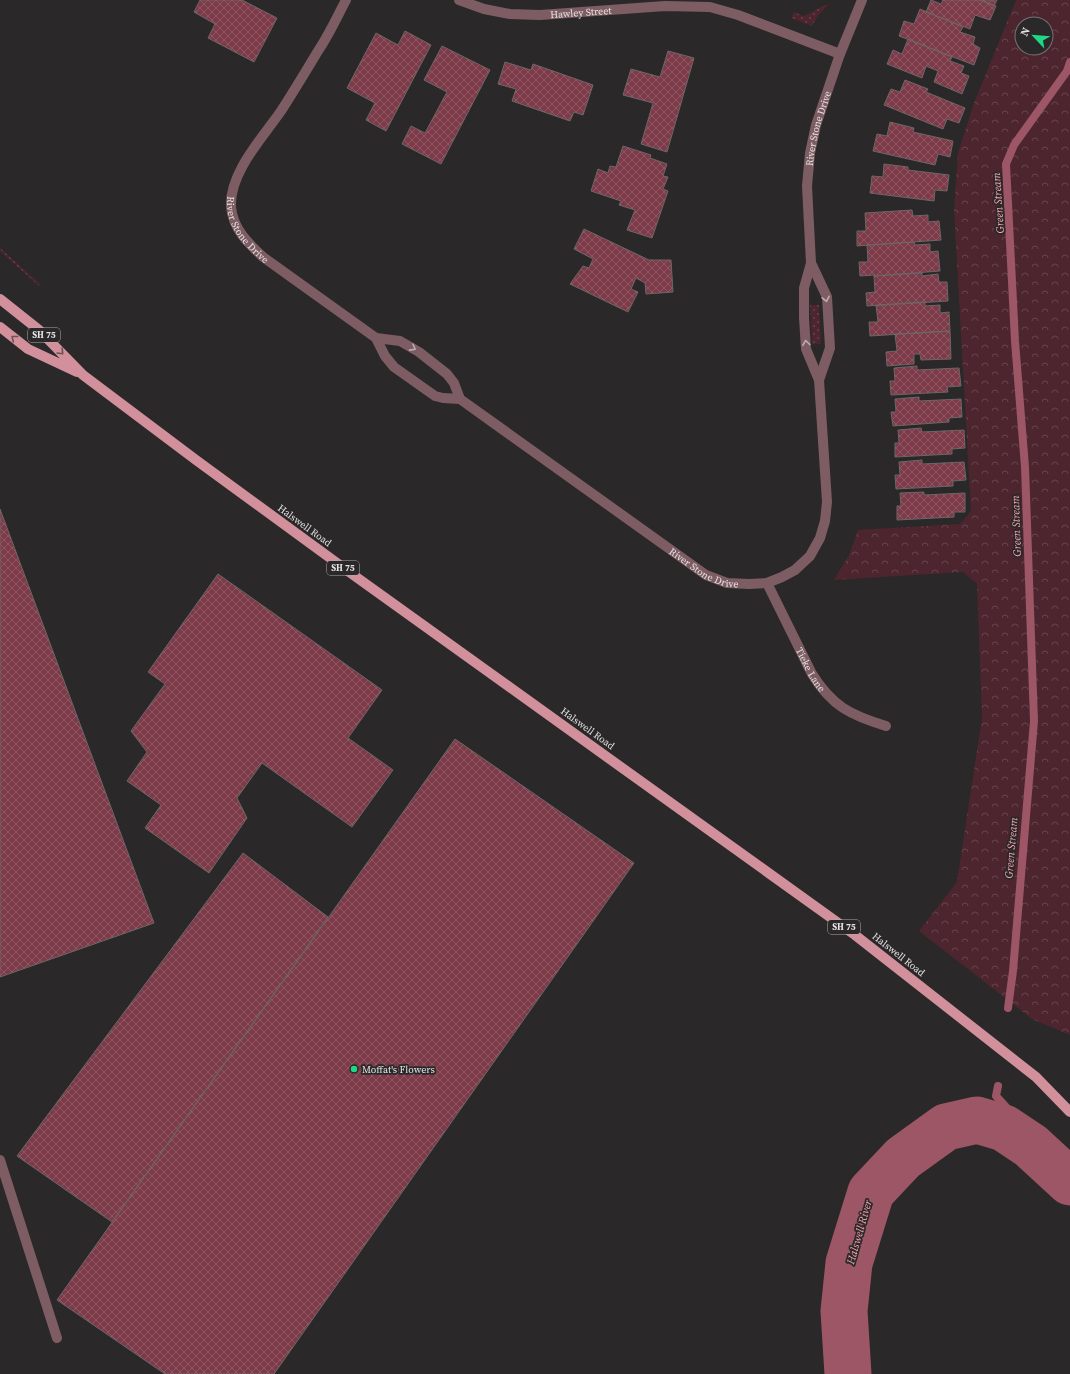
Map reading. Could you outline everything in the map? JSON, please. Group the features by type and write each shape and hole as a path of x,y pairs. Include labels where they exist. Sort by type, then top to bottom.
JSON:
{"main road":[{"name":"Halswell Road","path":"0,299 39,330 83,375 202,465 855,935 1036,1077 1070,1112"},
{"name":"Halswell Road","path":"0,327 28,349 83,375"}],"street":[{"name":"River Stone Drive","path":"346,0 320,49 282,110 240,171 233,189 231,206 236,226 247,242 263,257 376,338 385,356 394,367 435,396 460,399 706,575 727,583 749,584 767,583 795,570 810,556 820,538 826,521 827,502 819,380 806,348 804,318 804,288 811,263 807,186 810,154 816,125 840,54 862,0"},
{"name":"Hawley Street","path":"459,0 484,9 510,14 540,15 665,6 710,7 738,15 840,54"},
{"name":"River Stone Drive","path":"811,263 827,297 830,348 819,380"},
{"name":"River Stone Drive","path":"376,338 400,341 419,352 447,374 454,383 460,399"},
{"name":"Tieke Lane","path":"767,583 812,674 821,688 832,700 846,711 864,720 886,726"},
{"path":"0,1160 56,1338"}],"green space":[{"path":"1016,0 1070,0 1070,1035 1032,1019 919,931 957,882 982,718 977,584 963,572 834,580 849,555 858,530 960,524 971,511 954,210 958,153 974,103"},
{"path":"825,5 828,5 817,17 812,26 791,18 794,12 804,16"},
{"path":"0,248 40,284 39,286 1,252"},
{"path":"810,305 819,305 821,344 812,344"}],"building":[{"path":"200,0 242,0 277,18 254,62 208,38 215,24 194,12"},
{"path":"931,0 941,4 943,0 980,0 996,6 990,20 975,15 970,29 926,12"},
{"path":"980,0 997,0 994,6"},
{"path":"920,9 963,27 960,32 975,37 973,44 980,48 974,65 899,36 904,21 914,24"},
{"path":"405,31 431,45 386,131 366,120 375,103 347,88 376,33 398,45"},
{"path":"908,39 952,57 950,61 964,66 961,73 969,76 962,94 934,82 938,71 926,66 922,78 887,64 893,50 902,54"},
{"path":"442,46 490,70 441,164 402,144 411,126 425,133 447,92 424,80"},
{"path":"668,51 694,58 667,152 641,144 653,103 623,95 631,69 660,77"},
{"path":"505,62 531,70 533,64 593,85 583,115 574,112 570,121 512,101 516,89 498,84"},
{"path":"905,80 928,89 926,92 965,108 959,123 947,119 943,129 884,105 891,89 900,92"},
{"path":"890,122 914,128 913,132 953,141 950,157 938,154 935,165 873,151 877,134 887,136"},
{"path":"623,146 651,155 650,158 667,164 663,176 668,177 663,189 668,191 652,238 627,230 635,210 619,205 621,201 591,191 598,169 608,173 610,166 616,167"},
{"path":"884,164 908,167 908,170 949,175 947,191 935,190 934,201 870,193 872,176 883,177"},
{"path":"912,210 913,216 928,215 928,222 939,221 941,240 857,246 857,231 866,231 865,213"},
{"path":"584,229 649,260 671,260 673,292 646,294 645,283 636,278 631,289 638,292 628,312 570,284 583,266 589,268 593,259 574,249"},
{"path":"914,242 915,245 930,244 930,252 938,251 940,271 860,276 859,262 868,262 867,245"},
{"path":"922,273 922,276 938,274 939,282 947,282 948,301 867,306 866,293 875,292 874,276"},
{"path":"925,302 925,306 940,305 940,313 949,312 950,331 870,336 869,322 878,322 876,305"},
{"path":"950,331 951,359 921,360 920,354 914,354 914,364 887,366 886,352 897,351 895,334"},
{"path":"917,366 917,370 959,368 961,386 947,387 948,392 891,395 890,381 895,381 894,368"},
{"path":"919,397 919,401 961,399 962,417 949,418 949,422 893,426 891,412 896,412 895,399"},
{"path":"921,428 922,432 964,430 965,448 952,449 952,454 895,457 895,443 899,443 898,430"},
{"path":"922,460 922,464 964,462 966,480 953,481 953,486 896,489 895,475 900,475 899,462"},
{"path":"924,492 924,495 965,493 965,512 954,512 954,517 897,520 897,506 901,506 900,493"},
{"path":"0,509 154,923 0,977"},
{"path":"218,574 382,690 348,738 393,770 352,827 262,763 237,798 247,818 209,873 145,828 161,805 127,781 147,752 131,731 165,684 148,672"},
{"name":"Moffat's Flowers","path":"455,739 634,863 274,1374 165,1374 57,1300"},
{"path":"243,853 328,917 112,1222 17,1156"}],"waterway":[{"name":"Green Stream","path":"1008,1008 1013,971 1034,721 1025,467 1015,341 1006,164 1014,145 1067,71 1070,62"},
{"name":"Green Stream","path":"998,1086 996,1096 1006,1107 1004,1128"},
{"name":"Halswell River","path":"848,1374 844,1311 849,1263 871,1192 903,1158 946,1127 977,1120 1004,1128 1031,1146 1070,1182"}],"place":[{"name":"Moffat's Flowers","path":"354,1069"}]}
